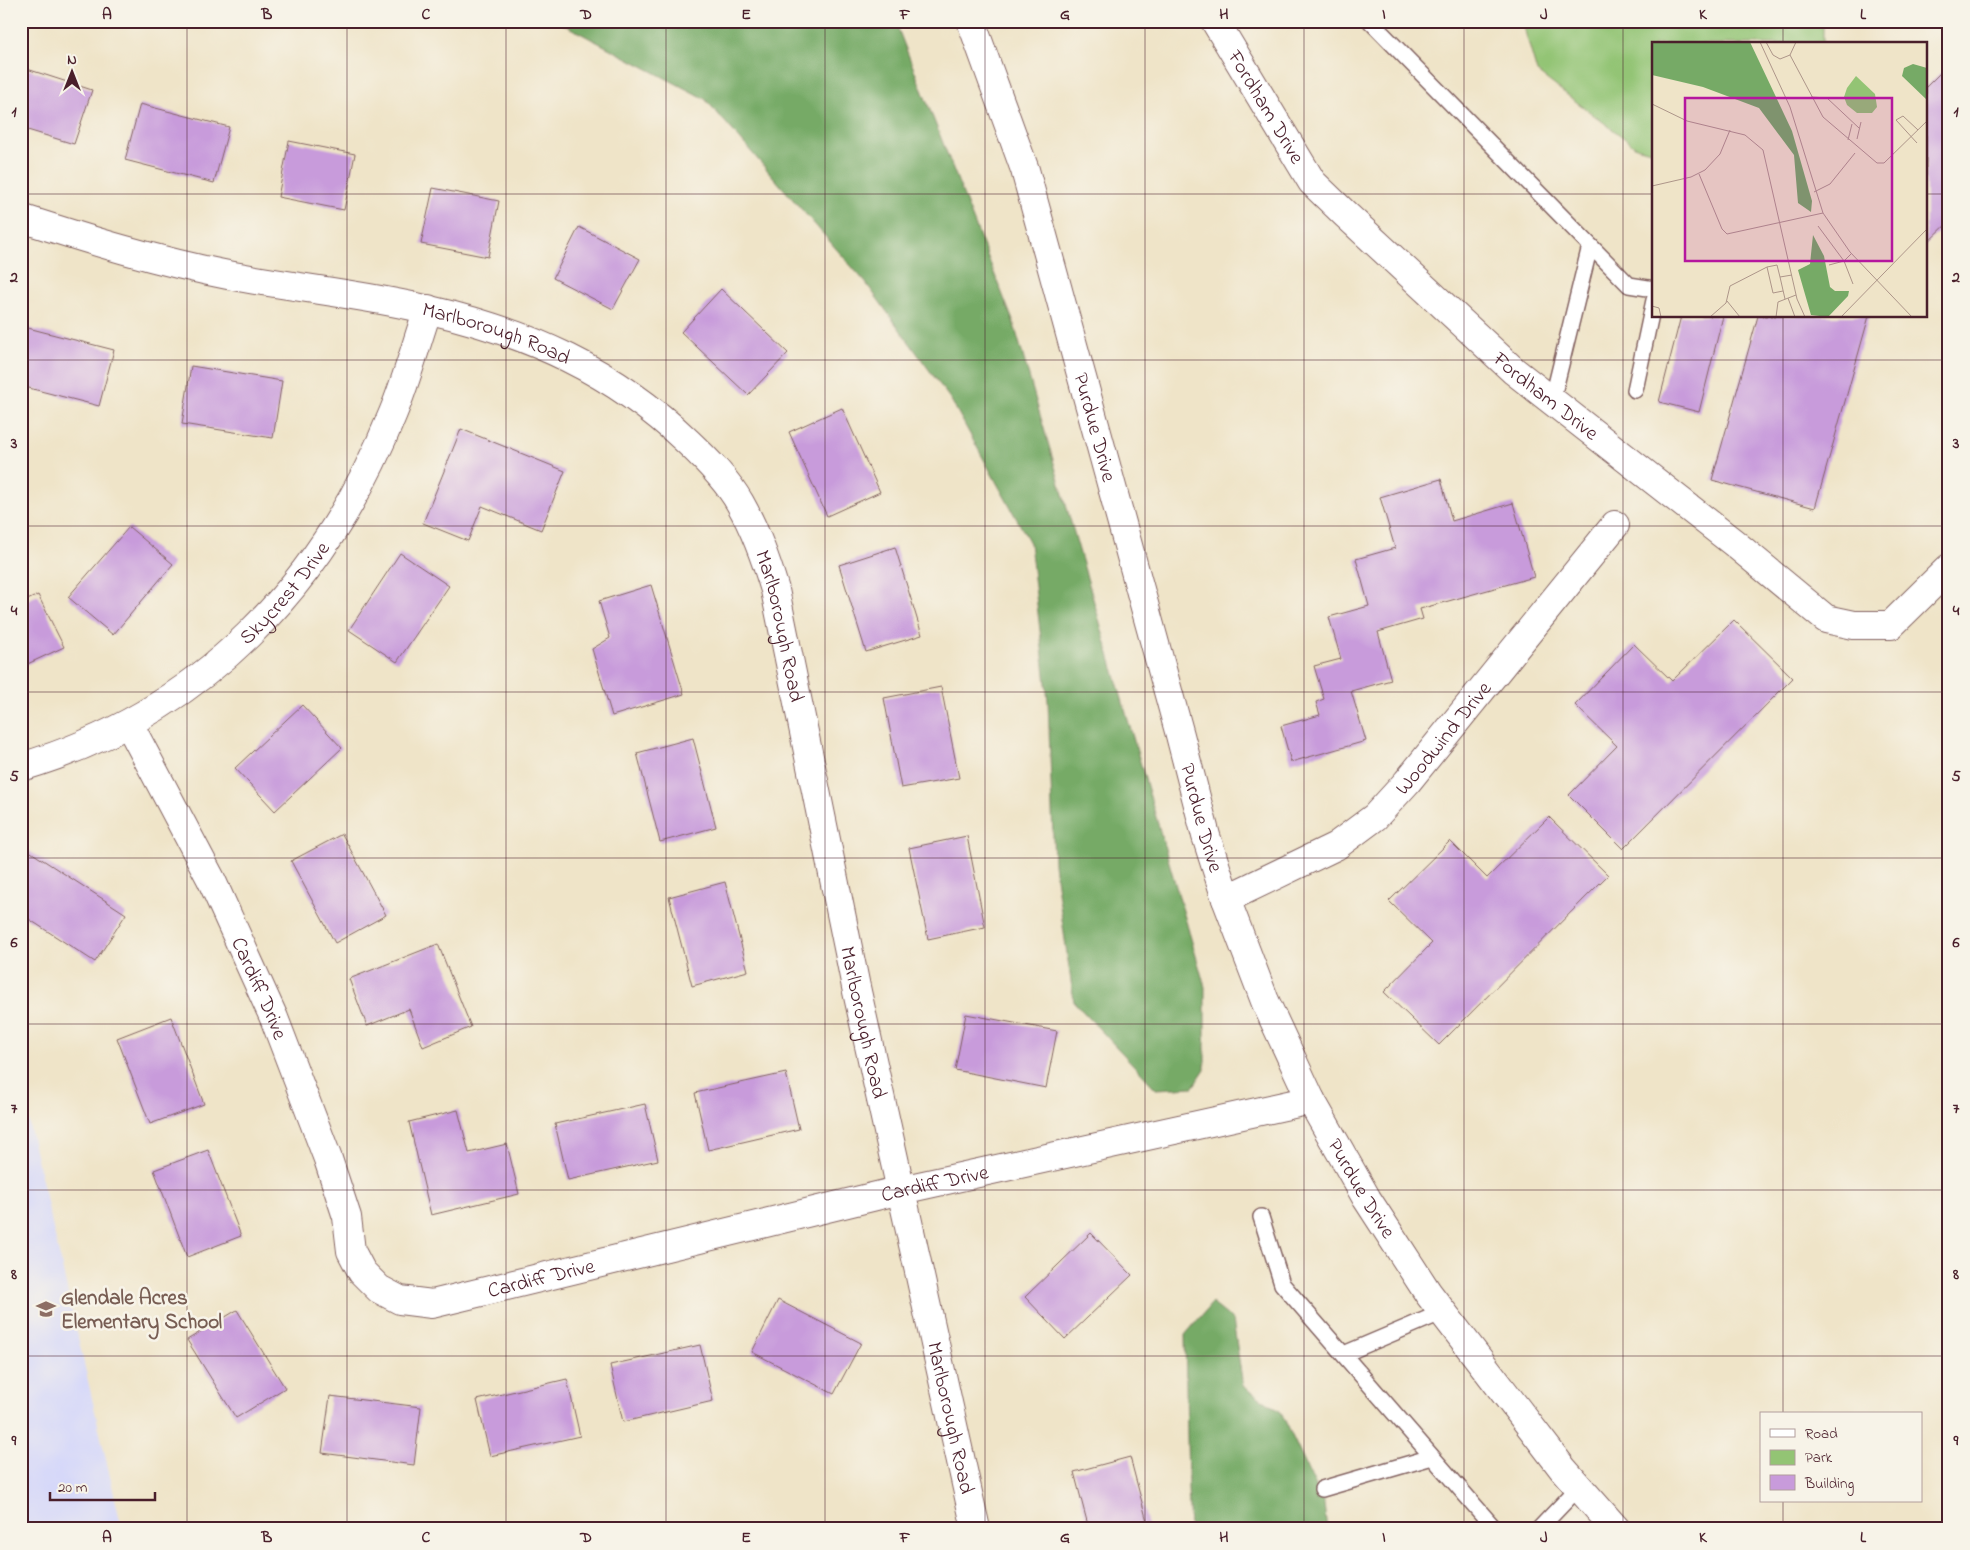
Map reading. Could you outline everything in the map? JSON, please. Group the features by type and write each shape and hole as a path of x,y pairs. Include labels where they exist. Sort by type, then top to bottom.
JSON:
{"street":[{"name":"Purdue Drive","path":"971,21 1025,170 1206,836 1226,899 1265,1001 1311,1100 1367,1199 1428,1293 1579,1487 1616,1529"},
{"name":"Fordham Drive","path":"1215,21 1312,182 1514,371 1726,537 1826,619 1854,625 1891,625 1949,568"},
{"name":"Marlborough Road","path":"21,218 126,251 227,275 428,309 497,327 564,354 619,386 670,425 704,457 739,501 761,544 775,590 856,987 976,1529"},
{"name":"Skycrest Drive","path":"21,767 58,756 129,724 191,685 246,638 284,598 331,533 363,478 393,412 428,309"},
{"name":"Woodwind Drive","path":"1226,899 1336,846 1375,817 1407,782 1615,525"},
{"name":"Cardiff Drive","path":"129,724 211,879 274,1018 328,1159 347,1217 351,1251 362,1272 379,1289 400,1300 432,1304 901,1190 1311,1100"}],"lane":[{"path":"1370,21 1629,285 1652,289"},
{"path":"1552,401 1590,246"},
{"path":"1635,390 1652,309"},
{"path":"1262,1217 1282,1284 1495,1529"},
{"path":"1344,1354 1443,1312"},
{"path":"1322,1489 1432,1457"},
{"path":"1539,1529 1579,1487"}],"shaded area":[{"name":"Glendale Acres Elementary School","path":"21,1089 122,1529 21,1529"}],"green space":[{"path":"557,21 895,21 1013,321 1205,987 1205,1069 1193,1087 1156,1089 1074,1002 1054,864 1048,701 1030,543 951,400 866,283 705,99"},
{"path":"1522,21 1823,21 1823,42 1652,42 1652,151 1636,147 1537,72"},
{"path":"1212,1303 1233,1320 1243,1386 1281,1412 1324,1504 1327,1529 1190,1529 1185,1335"}],"building":[{"path":"1949,64 1949,222 1928,242 1928,85"},
{"path":"27,69 92,90 74,144 21,128 21,88"},
{"path":"140,104 229,127 214,183 125,160"},
{"path":"289,141 355,154 344,210 278,197"},
{"path":"433,188 499,201 488,257 421,244"},
{"path":"579,227 640,259 613,309 553,278"},
{"path":"721,289 788,353 748,395 681,332"},
{"path":"1680,318 1722,318 1699,412 1659,402"},
{"path":"1757,318 1868,318 1815,508 1712,480"},
{"path":"24,327 114,350 99,406 21,386 21,339"},
{"path":"191,366 282,381 273,438 182,424"},
{"path":"842,408 880,492 827,516 789,432"},
{"path":"461,429 565,471 541,530 482,506 468,541 423,523"},
{"path":"1441,479 1452,521 1513,503 1534,577 1420,609 1423,619 1378,632 1391,680 1351,691 1366,741 1291,762 1281,726 1320,715 1316,702 1324,699 1314,666 1341,659 1329,617 1369,606 1356,559 1395,548 1380,497"},
{"path":"129,527 173,564 113,635 68,597"},
{"path":"895,547 922,635 866,652 839,565"},
{"path":"400,553 449,586 397,662 349,630"},
{"path":"651,585 684,694 612,716 592,649 610,638 599,601"},
{"path":"38,595 64,647 21,667 21,603"},
{"path":"1734,620 1793,678 1623,849 1569,795 1617,746 1575,705 1634,644 1672,681"},
{"path":"941,687 959,778 901,788 884,698"},
{"path":"302,705 342,748 275,811 235,768"},
{"path":"693,738 716,827 660,842 637,753"},
{"path":"1549,817 1608,875 1439,1045 1384,992 1432,943 1389,901 1450,841 1487,878"},
{"path":"342,834 386,915 335,943 291,861"},
{"path":"967,836 985,927 928,939 909,848"},
{"path":"23,847 126,914 95,962 21,914 21,851"},
{"path":"725,882 748,971 692,986 669,897"},
{"path":"438,944 471,1027 423,1047 409,1009 367,1026 349,979"},
{"path":"966,1014 1057,1031 1046,1088 955,1070"},
{"path":"171,1017 204,1104 150,1124 117,1038"},
{"path":"786,1073 799,1129 708,1150 695,1093"},
{"path":"645,1104 658,1160 568,1180 555,1124"},
{"path":"458,1110 469,1153 507,1144 519,1194 431,1215 409,1122"},
{"path":"208,1150 241,1236 187,1257 154,1170"},
{"path":"1091,1233 1132,1275 1065,1339 1025,1297"},
{"path":"778,1300 861,1343 834,1394 752,1352"},
{"path":"237,1310 285,1388 236,1418 187,1340"},
{"path":"700,1345 713,1401 623,1422 610,1365"},
{"path":"567,1379 580,1436 490,1456 477,1400"},
{"path":"330,1396 421,1407 414,1465 322,1453"},
{"path":"1130,1457 1149,1529 1089,1529 1074,1472"}],"place":[{"name":"Glendale Acres Elementary School","path":"46,1309"}]}
